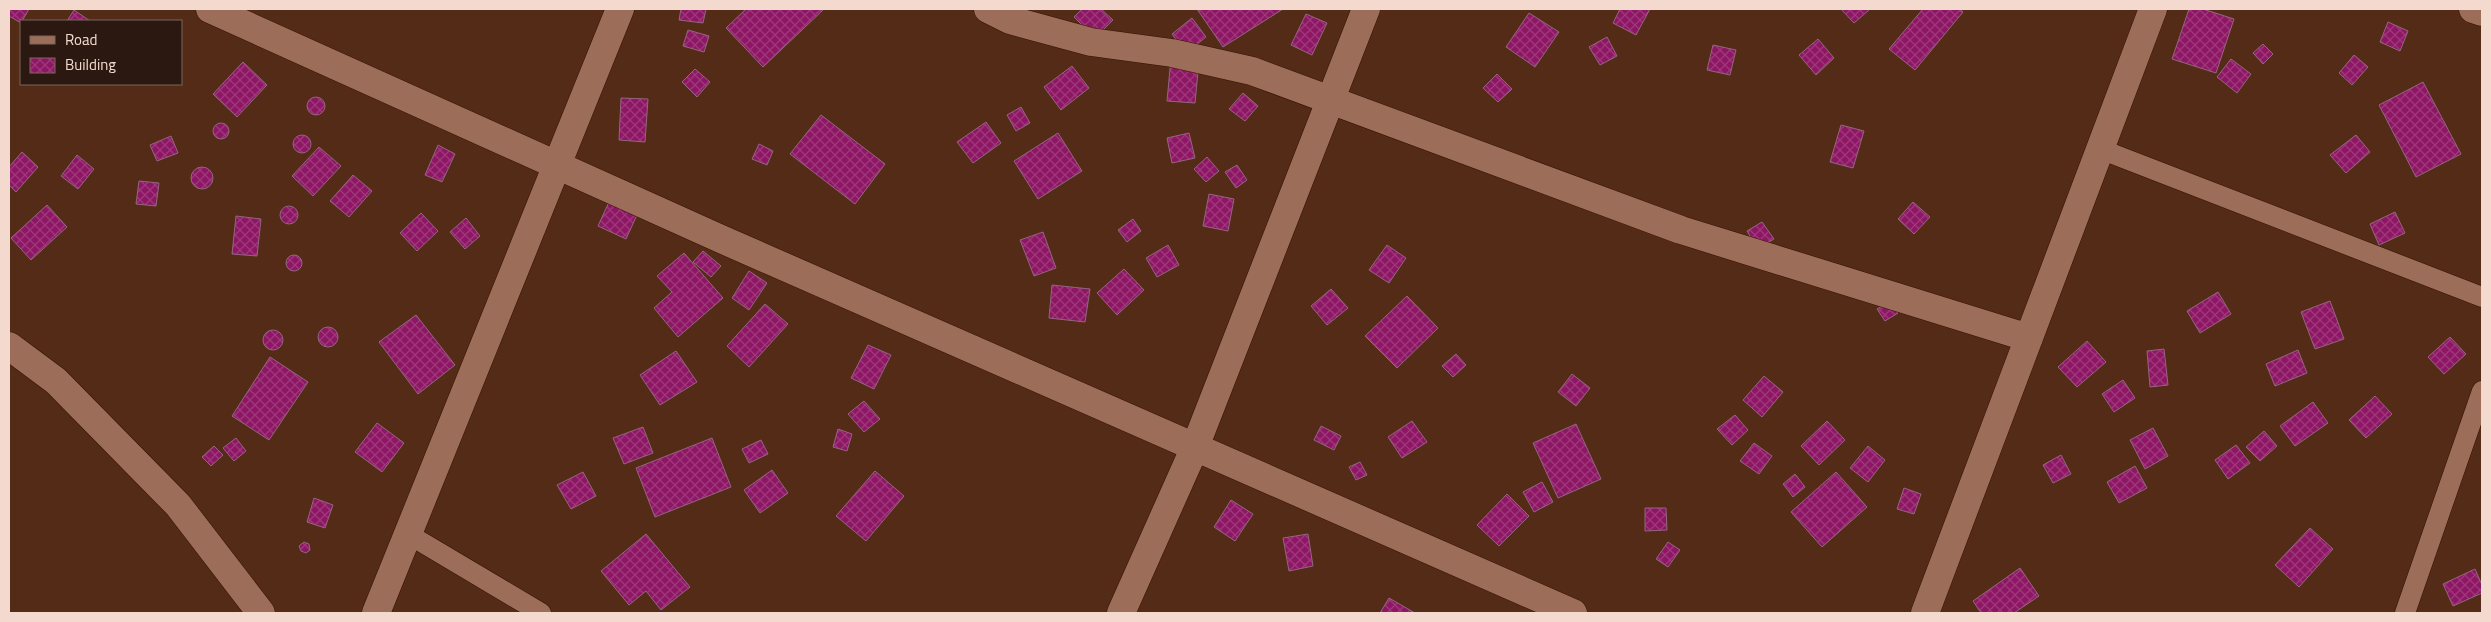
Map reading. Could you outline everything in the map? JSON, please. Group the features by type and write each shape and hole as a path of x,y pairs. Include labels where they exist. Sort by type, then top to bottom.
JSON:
{"street":[{"path":"210,9 557,165 1573,613"},
{"path":"376,613 620,9"},
{"path":"988,9 1010,20 1091,42 1172,53 1252,71 1681,230 2029,338"},
{"path":"1121,613 1195,447 1366,9"},
{"path":"1925,613 2153,9"},
{"path":"2473,9 2482,12"},
{"path":"9,346 56,382 178,505 262,613"}],"lane":[{"path":"2100,149 2482,297"},
{"path":"2405,613 2482,391"},
{"path":"408,534 541,613"}],"building":[{"path":"9,9 29,9 20,22 9,16"},
{"path":"681,9 706,9 703,23 679,20"},
{"path":"746,9 824,9 763,67 726,28"},
{"path":"1082,9 1101,9 1113,20 1095,38 1074,17"},
{"path":"1197,9 1283,9 1223,47"},
{"path":"1620,9 1650,9 1636,35 1613,23"},
{"path":"1841,9 1870,9 1854,23"},
{"path":"1923,9 1959,9 1963,12 1915,70 1889,49"},
{"path":"2189,9 2203,9 2234,19 2216,73 2172,59"},
{"path":"74,10 89,20 68,20"},
{"path":"1529,13 1559,32 1535,67 1506,47"},
{"path":"1306,14 1327,23 1312,55 1291,45"},
{"path":"1192,18 1206,37 1186,53 1172,34"},
{"path":"2388,22 2408,31 2400,51 2380,42"},
{"path":"688,30 709,36 704,52 683,46"},
{"path":"1607,37 1617,56 1600,65 1589,47"},
{"path":"1818,39 1834,58 1816,75 1799,55"},
{"path":"2263,44 2273,54 2263,64 2253,53"},
{"path":"1713,45 1736,50 1730,75 1707,70"},
{"path":"2354,55 2368,67 2352,85 2339,73"},
{"path":"1171,58 1199,61 1195,103 1167,101"},
{"path":"2231,59 2251,74 2237,93 2217,77"},
{"path":"243,62 267,85 237,117 213,94"},
{"path":"1072,66 1089,88 1061,110 1044,87"},
{"path":"695,69 710,82 697,97 682,82"},
{"path":"1497,74 1512,89 1498,102 1483,88"},
{"path":"2423,82 2461,154 2416,177 2379,105"},
{"path":"1243,93 1258,106 1245,121 1229,109"},
{"path":"316,97 322,100 325,106 322,112 316,115 310,112 307,106 310,100"},
{"path":"621,98 648,99 645,142 619,140"},
{"path":"1021,107 1030,123 1016,131 1007,115"},
{"path":"821,115 885,164 855,204 790,154"},
{"path":"986,122 1001,143 973,163 957,142"},
{"path":"221,123 227,125 229,131 227,137 221,139 215,137 213,131 215,125"},
{"path":"1841,125 1864,131 1853,168 1830,162"},
{"path":"1058,133 1082,171 1038,199 1014,161"},
{"path":"1189,133 1195,158 1172,163 1167,138"},
{"path":"298,135 306,135 311,140 309,151 298,153 293,148 293,140"},
{"path":"2356,135 2370,152 2346,173 2330,155"},
{"path":"171,136 178,153 157,161 150,145"},
{"path":"759,144 773,151 767,165 752,159"},
{"path":"438,145 455,154 442,182 425,175"},
{"path":"319,147 341,166 313,196 292,176"},
{"path":"22,152 38,167 16,192 9,185 9,167"},
{"path":"77,155 94,169 78,189 61,176"},
{"path":"1207,157 1219,171 1206,182 1194,169"},
{"path":"1237,165 1247,180 1236,188 1225,172"},
{"path":"202,167 210,170 213,178 210,186 202,189 194,186 191,178 194,170"},
{"path":"353,175 372,191 349,217 330,201"},
{"path":"139,181 159,183 156,206 136,204"},
{"path":"1209,194 1234,199 1228,231 1203,226"},
{"path":"609,202 637,215 626,239 598,226"},
{"path":"1913,202 1930,217 1914,234 1898,219"},
{"path":"47,205 67,227 31,260 11,238"},
{"path":"289,206 295,209 298,215 295,221 289,224 283,221 280,215 283,209"},
{"path":"2395,212 2405,233 2379,245 2370,224"},
{"path":"421,213 438,231 417,251 400,233"},
{"path":"236,216 261,219 257,256 232,254"},
{"path":"466,218 480,236 465,249 450,232"},
{"path":"1133,219 1141,231 1127,242 1118,230"},
{"path":"1762,222 1774,239 1758,249 1747,231"},
{"path":"1043,232 1056,268 1034,276 1020,240"},
{"path":"1168,245 1179,265 1157,277 1146,258"},
{"path":"1387,245 1406,258 1389,283 1369,270"},
{"path":"703,251 721,266 711,277 693,262"},
{"path":"684,253 723,298 678,337 654,308 672,292 657,276"},
{"path":"294,255 302,263 294,271 286,263"},
{"path":"1124,269 1144,290 1117,315 1097,293"},
{"path":"749,271 767,283 749,310 732,298"},
{"path":"1052,285 1090,289 1085,322 1049,318"},
{"path":"1331,289 1348,308 1327,325 1311,306"},
{"path":"2218,292 2231,314 2200,333 2187,311"},
{"path":"1407,296 1438,328 1397,368 1365,336"},
{"path":"1891,301 1898,313 1885,321 1877,309"},
{"path":"2330,301 2344,339 2315,349 2301,312"},
{"path":"765,304 788,324 749,367 727,346"},
{"path":"416,315 455,365 418,394 379,342"},
{"path":"328,327 335,330 338,337 335,344 328,347 321,344 318,337 321,330"},
{"path":"273,330 280,333 283,340 280,347 273,350 266,347 263,340 266,333"},
{"path":"2450,337 2466,354 2444,374 2428,357"},
{"path":"2087,341 2106,362 2077,387 2058,367"},
{"path":"868,345 891,355 874,389 851,378"},
{"path":"2164,349 2168,385 2150,387 2147,351"},
{"path":"2298,350 2307,373 2275,386 2266,364"},
{"path":"676,351 697,382 660,405 640,375"},
{"path":"1456,354 1466,365 1453,377 1442,366"},
{"path":"270,357 308,382 269,440 232,416"},
{"path":"1572,374 1590,388 1576,406 1558,392"},
{"path":"1764,376 1783,392 1762,417 1743,400"},
{"path":"2123,380 2135,398 2114,412 2102,394"},
{"path":"2375,396 2392,414 2366,438 2349,420"},
{"path":"864,401 880,419 864,432 848,414"},
{"path":"2313,402 2328,423 2295,446 2280,426"},
{"path":"1735,415 1748,430 1732,445 1717,429"},
{"path":"1412,421 1427,442 1402,458 1388,437"},
{"path":"1827,421 1845,440 1819,465 1801,446"},
{"path":"377,423 404,443 382,472 355,452"},
{"path":"1576,424 1601,479 1558,498 1533,443"},
{"path":"1321,426 1341,436 1334,450 1314,440"},
{"path":"643,427 653,453 624,464 613,438"},
{"path":"2153,428 2168,456 2145,469 2130,440"},
{"path":"838,429 852,434 847,451 833,447"},
{"path":"2264,431 2277,446 2260,461 2246,447"},
{"path":"236,438 246,451 234,461 223,448"},
{"path":"712,438 731,487 655,517 636,468"},
{"path":"761,440 768,454 749,463 742,449"},
{"path":"1754,443 1772,456 1759,474 1740,461"},
{"path":"2236,445 2250,463 2228,479 2215,460"},
{"path":"214,446 223,455 211,466 202,457"},
{"path":"1868,446 1885,460 1868,482 1850,468"},
{"path":"2061,455 2071,474 2053,483 2043,465"},
{"path":"1360,462 1367,475 1356,480 1349,467"},
{"path":"2135,466 2147,488 2119,503 2107,482"},
{"path":"772,470 788,493 760,513 744,490"},
{"path":"875,471 904,496 866,541 836,516"},
{"path":"583,472 596,496 571,509 557,485"},
{"path":"1836,472 1867,507 1822,547 1791,512"},
{"path":"1795,474 1805,487 1793,497 1783,484"},
{"path":"1542,482 1553,502 1534,512 1523,492"},
{"path":"1904,488 1921,494 1914,514 1897,509"},
{"path":"1507,494 1529,516 1499,546 1477,525"},
{"path":"314,498 333,505 325,528 307,522"},
{"path":"1231,500 1253,514 1235,541 1214,527"},
{"path":"1645,508 1666,508 1667,530 1645,531"},
{"path":"2310,528 2333,549 2299,587 2275,565"},
{"path":"646,534 690,587 661,610 646,591 629,605 601,571"},
{"path":"1308,534 1313,566 1289,571 1283,538"},
{"path":"304,542 309,544 310,550 306,553 301,551 299,546"},
{"path":"1668,542 1680,550 1668,567 1656,559"},
{"path":"2020,568 2039,596 2014,613 1981,613 1973,601"},
{"path":"2475,569 2482,585 2482,593 2453,606 2443,584"},
{"path":"1389,598 1415,613 1380,613"}]}
